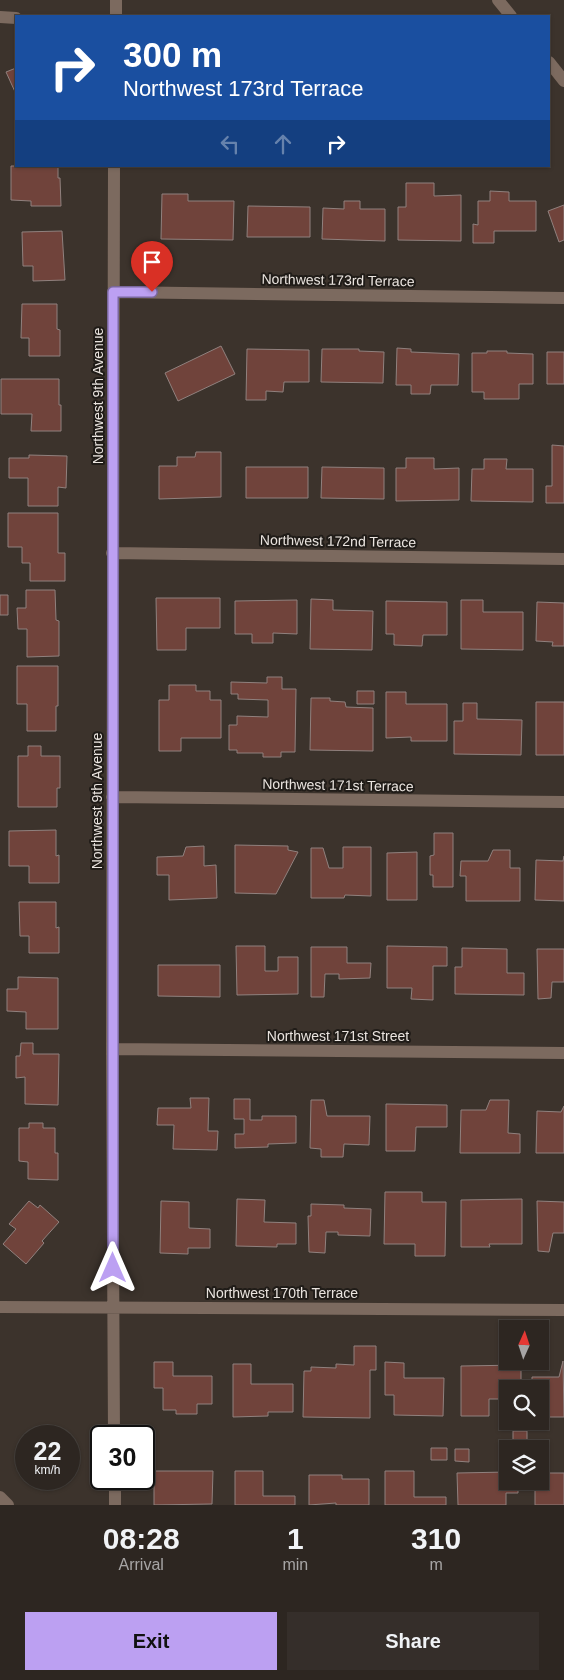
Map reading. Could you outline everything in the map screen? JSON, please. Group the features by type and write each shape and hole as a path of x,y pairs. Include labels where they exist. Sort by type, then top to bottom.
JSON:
{"street":[{"path":"116,0 116,15"},
{"path":"498,0 505,14"},
{"path":"0,17 15,18"},
{"path":"550,63 564,81"},
{"name":"Northwest 9th Avenue","path":"114,167 112,552 114,1425"},
{"name":"Northwest 173rd Terrace","path":"113,292 564,298"},
{"name":"Northwest 172nd Terrace","path":"112,552 564,559"},
{"name":"Northwest 171st Terrace","path":"112,797 564,802"},
{"name":"Northwest 171st Street","path":"112,1049 564,1052"},
{"name":"Northwest 170th Terrace","path":"0,1307 564,1310"},
{"path":"115,1490 115,1505"},
{"path":"0,1497 8,1505"}],"building":[{"path":"15,68 15,92 6,72"},
{"path":"11,166 58,167 61,206 31,206 31,201 11,200"},
{"path":"406,183 434,183 434,196 461,195 461,241 398,240 398,207 406,207"},
{"path":"490,191 509,192 509,201 536,201 536,231 494,231 494,243 473,243 473,224 478,225 478,201 490,201"},
{"path":"162,194 188,194 188,201 234,201 233,240 161,239"},
{"path":"344,201 360,201 360,209 385,209 385,241 322,239 323,208 344,209"},
{"path":"564,205 564,240 559,242 548,211"},
{"path":"248,206 310,207 310,237 247,237"},
{"path":"62,231 65,280 33,281 33,266 23,266 22,232"},
{"path":"22,304 57,304 60,356 29,356 29,338 21,338"},
{"path":"221,346 235,374 178,401 165,373"},
{"path":"397,348 411,349 411,352 459,354 458,385 431,385 430,394 411,394 411,385 396,385"},
{"path":"247,349 309,350 309,382 284,382 283,392 266,391 266,400 246,400"},
{"path":"322,349 359,349 359,351 384,352 383,383 321,382"},
{"path":"487,351 533,354 533,384 519,384 519,399 484,399 484,392 472,392 472,353 487,353"},
{"path":"547,352 564,352 564,384 547,384"},
{"path":"1,379 59,379 61,431 31,431 32,414 1,414"},
{"path":"552,445 564,446 564,503 546,503 546,486 552,486"},
{"path":"196,452 221,452 221,497 159,499 159,466 177,466 177,457 195,457"},
{"path":"29,455 67,456 66,488 58,487 58,506 28,506 28,478 9,478 9,458 29,458"},
{"path":"406,458 434,458 434,469 459,468 459,500 396,501 396,468 406,468"},
{"path":"484,459 507,459 506,469 533,469 533,502 471,501 472,469 484,469"},
{"path":"246,467 308,467 308,498 246,498"},
{"path":"322,467 384,468 384,499 321,498"},
{"path":"8,513 58,513 58,553 65,553 65,581 30,581 30,563 22,563 22,547 8,547"},
{"path":"26,590 55,590 56,620 59,621 59,656 27,657 27,629 18,629 17,608 26,608"},
{"path":"0,595 8,595 8,615 0,615"},
{"path":"156,598 220,598 220,628 186,628 186,650 157,650"},
{"path":"311,599 333,600 333,610 373,611 372,650 310,649"},
{"path":"297,600 297,634 273,633 273,643 252,643 252,634 235,634 235,601"},
{"path":"461,600 483,600 483,612 523,612 523,650 461,649"},
{"path":"386,601 447,602 447,635 423,635 422,646 394,645 394,634 386,634"},
{"path":"537,602 564,603 564,646 552,646 553,642 536,641"},
{"path":"17,666 58,666 56,731 27,731 27,704 17,704"},
{"path":"267,677 282,677 282,689 296,689 295,752 281,752 281,757 263,757 263,753 237,753 237,750 229,750 229,725 237,725 237,716 268,717 268,700 238,699 238,694 231,694 231,682 267,683"},
{"path":"169,685 196,685 196,691 210,691 210,700 221,700 221,738 181,738 181,751 159,751 159,700 169,700"},
{"path":"357,691 374,691 374,704 357,704"},
{"path":"386,692 406,692 406,704 447,704 447,741 411,741 411,737 386,738"},
{"path":"311,698 330,698 330,701 345,702 346,707 373,708 373,751 310,750"},
{"path":"536,702 564,702 564,755 536,755"},
{"path":"463,703 477,703 477,719 522,720 521,755 454,754 454,721 463,721"},
{"path":"28,746 41,746 41,756 60,756 60,788 57,788 57,807 18,807 18,756 28,756"},
{"path":"56,830 56,856 59,855 59,883 29,883 29,866 9,866 9,831"},
{"path":"434,833 453,833 453,887 433,887 433,875 430,875 430,856 434,855"},
{"path":"235,845 288,846 288,850 298,852 276,894 235,893"},
{"path":"204,846 204,866 216,865 217,898 169,900 169,875 157,875 157,857 183,856 186,847"},
{"path":"343,847 371,847 371,896 345,895 344,898 311,898 311,848 323,848 329,868 343,868"},
{"path":"493,850 510,850 510,868 520,868 520,901 466,901 466,876 460,876 461,861 488,861"},
{"path":"417,852 417,900 387,900 387,853"},
{"path":"564,856 564,901 535,900 536,860 563,861"},
{"path":"19,902 56,902 56,928 59,927 59,953 29,953 29,936 20,936"},
{"path":"236,946 265,946 265,971 278,971 278,957 298,957 298,994 237,995"},
{"path":"387,946 447,947 447,966 433,966 433,1000 411,999 412,988 387,988"},
{"path":"311,947 347,947 347,963 371,963 370,978 339,979 339,974 325,974 324,997 311,997"},
{"path":"462,948 507,949 507,973 524,973 524,995 455,994 455,967 462,967"},
{"path":"537,949 564,949 564,982 552,982 551,998 538,999"},
{"path":"158,965 220,965 220,997 158,996"},
{"path":"18,977 58,978 58,1029 26,1029 26,1012 7,1011 7,989 18,989"},
{"path":"21,1043 33,1043 33,1054 59,1054 58,1105 25,1104 25,1077 16,1078 16,1056 20,1056"},
{"path":"190,1098 209,1098 208,1131 218,1131 217,1150 173,1149 174,1125 157,1125 158,1108 191,1108"},
{"path":"234,1099 250,1099 250,1120 262,1120 262,1116 296,1116 296,1143 268,1144 268,1147 235,1148 235,1134 244,1134 244,1119 234,1119"},
{"path":"311,1100 324,1100 327,1116 370,1116 369,1145 344,1144 343,1157 321,1157 321,1149 310,1148"},
{"path":"490,1100 509,1100 508,1133 520,1134 520,1153 460,1153 461,1110 486,1110"},
{"path":"386,1104 447,1105 447,1127 416,1127 415,1151 386,1151"},
{"path":"564,1106 564,1153 536,1153 537,1111 561,1112"},
{"path":"29,1123 43,1123 43,1128 55,1128 55,1153 58,1153 58,1180 28,1179 28,1162 19,1161 19,1128 29,1128"},
{"path":"385,1192 422,1192 422,1202 446,1202 445,1256 415,1256 415,1244 384,1244"},
{"path":"237,1199 265,1200 264,1222 296,1223 296,1244 277,1244 277,1247 236,1246"},
{"path":"522,1199 522,1244 489,1244 490,1247 461,1247 461,1200"},
{"path":"29,1201 38,1208 40,1205 59,1222 42,1241 44,1243 26,1264 3,1244 16,1229 9,1224"},
{"path":"161,1201 189,1202 189,1228 210,1229 210,1248 188,1248 188,1254 160,1253"},
{"path":"537,1201 564,1202 564,1233 553,1233 549,1252 538,1251"},
{"path":"311,1204 344,1205 344,1208 371,1209 370,1236 338,1235 338,1232 326,1232 325,1253 309,1252 308,1216 311,1216"},
{"path":"354,1346 376,1346 376,1370 370,1370 370,1418 303,1417 304,1371 311,1371 311,1367 336,1368 336,1364 354,1365"},
{"path":"563,1361 564,1417 549,1417 549,1380 532,1380 532,1377 559,1377"},
{"path":"154,1362 173,1362 173,1376 212,1376 212,1404 197,1404 197,1414 176,1414 176,1410 163,1410 163,1388 154,1388"},
{"path":"385,1362 404,1363 404,1378 444,1378 443,1416 394,1415 394,1395 385,1395"},
{"path":"233,1364 251,1364 251,1384 293,1384 293,1412 268,1412 268,1416 233,1417"},
{"path":"499,1365 499,1370 521,1370 521,1380 499,1380 499,1399 489,1399 489,1416 461,1416 461,1366"},
{"path":"513,1431 527,1431 527,1440 513,1440"},
{"path":"431,1448 447,1448 447,1460 431,1460"},
{"path":"455,1449 469,1449 469,1462 455,1461"},
{"path":"155,1471 213,1471 212,1504 154,1505"},
{"path":"235,1471 263,1471 263,1496 295,1496 295,1505 235,1505"},
{"path":"385,1471 414,1471 414,1497 446,1497 446,1505 385,1505"},
{"path":"499,1472 499,1490 518,1490 518,1493 506,1493 506,1505 458,1505 457,1473"},
{"path":"549,1473 564,1473 564,1505 535,1505 535,1490 549,1490"},
{"path":"309,1475 342,1475 342,1479 369,1479 369,1505 336,1505 336,1503 309,1505"}],"route":[{"path":"113,1268 113,292 152,292"}]}
